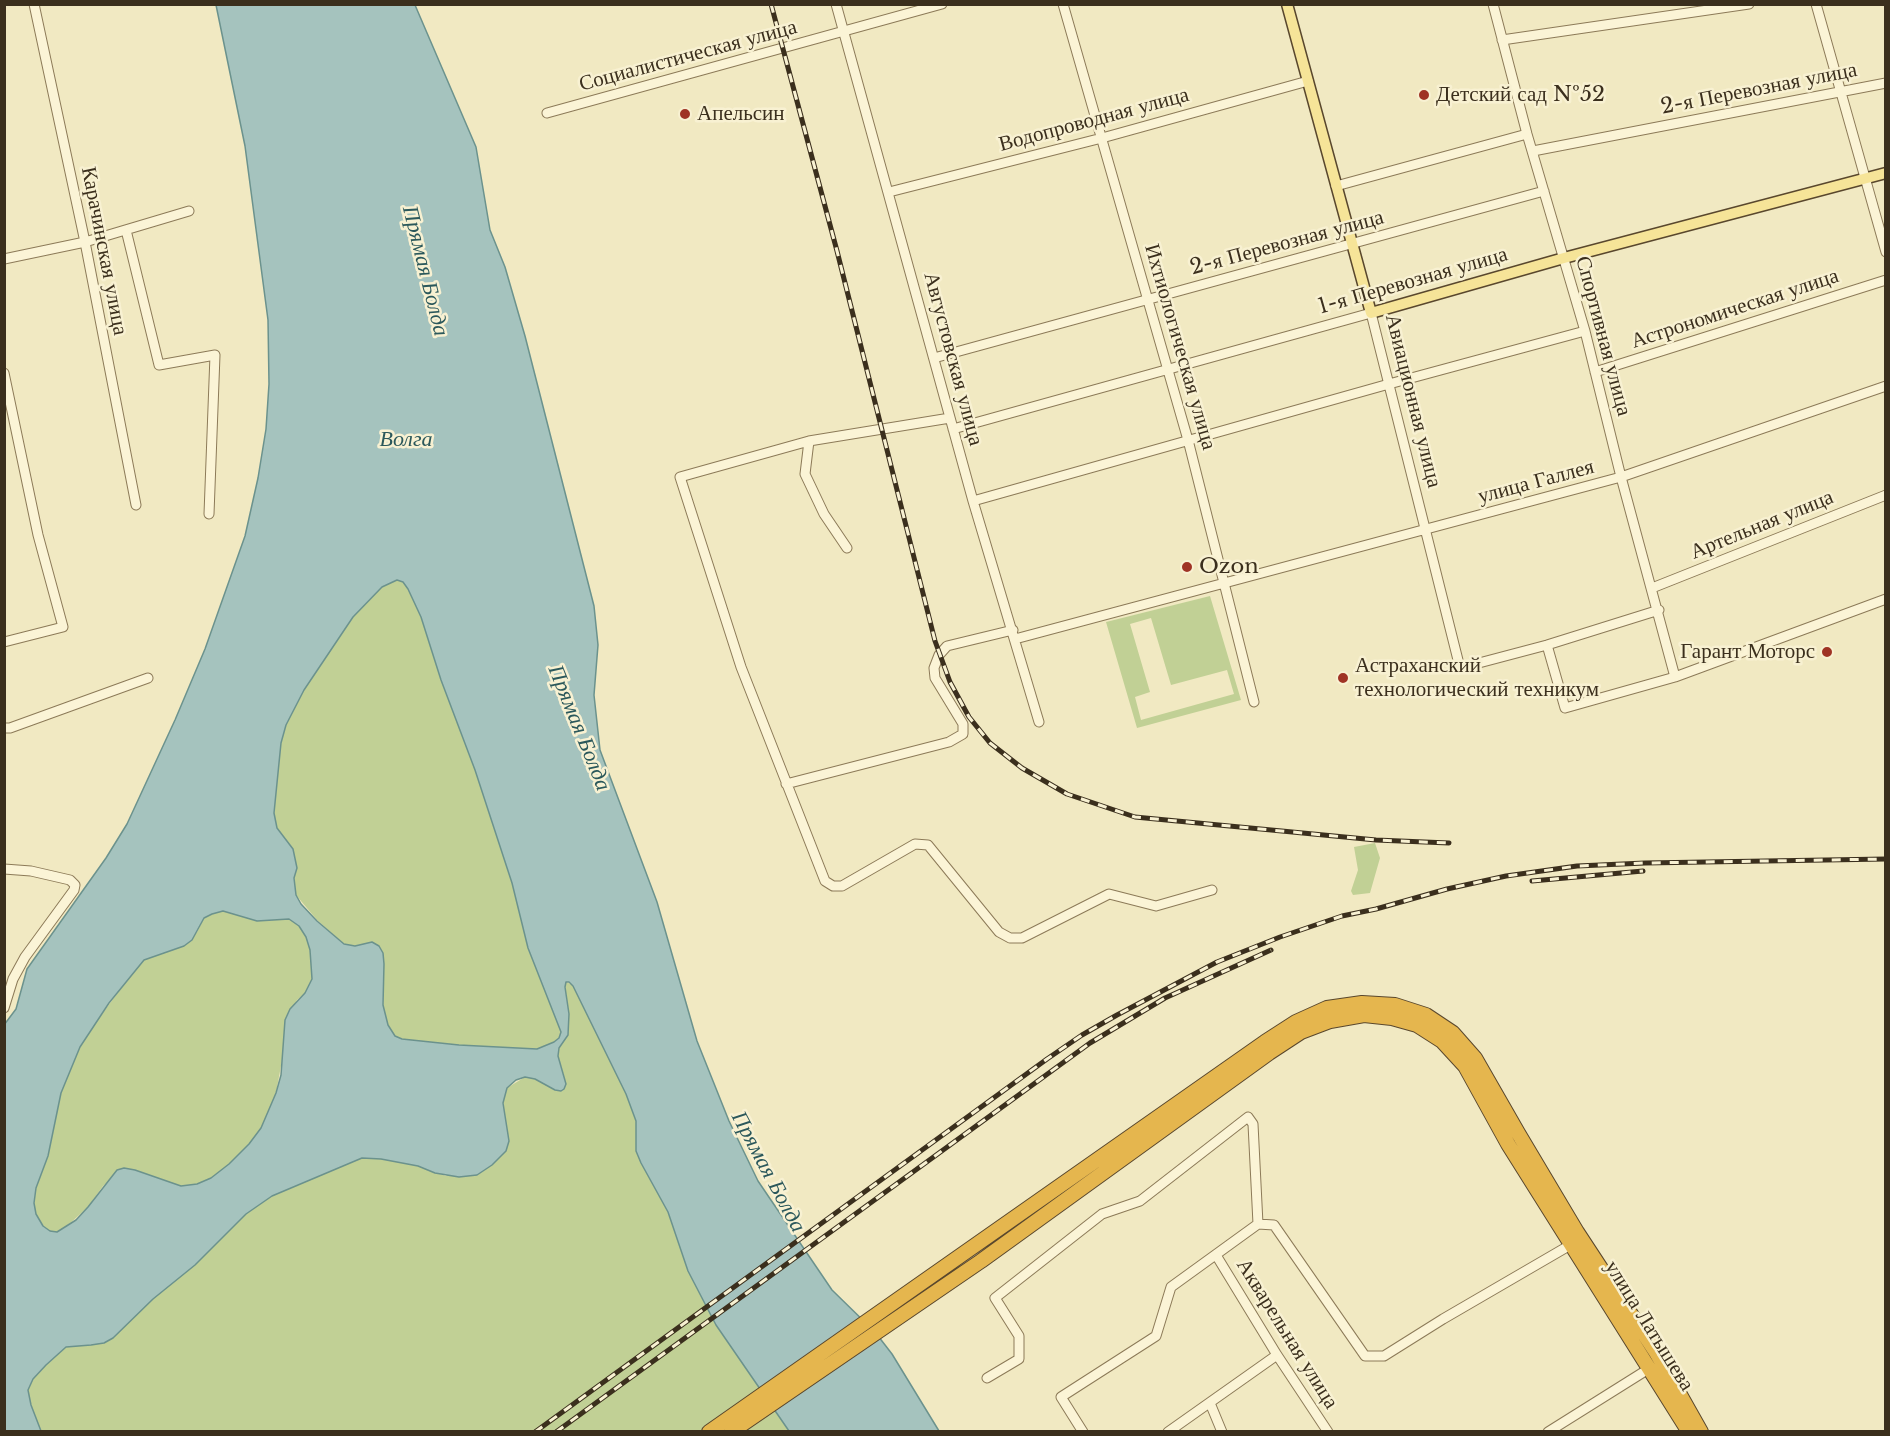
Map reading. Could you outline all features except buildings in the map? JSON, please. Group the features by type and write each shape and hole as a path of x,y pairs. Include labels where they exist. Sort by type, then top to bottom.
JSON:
{"highway":[{"name":"улица Латышева","path":"709,1431 1296,1022 1327,1008 1362,1003 1395,1005 1426,1014 1452,1033 1475,1058 1597,1263 1657,1354 1701,1431"},
{"name":"улица Латышева","path":"731,1431 981,1261 1293,1037 1330,1021 1364,1015 1392,1018 1418,1025 1442,1041 1465,1066 1508,1144 1689,1431"}],"main road":[{"name":"Авиационная улица","path":"1287,4 1371,313"},
{"name":"1-я Перевозная улица","path":"1371,313 1564,258 1886,173"}],"street":[{"name":"Карачинская улица","path":"34,4 85,242 136,505"},
{"name":"Августовская улица","path":"836,4 973,501 1039,722"},
{"name":"Социалистическая улица","path":"547,113 942,4"},
{"name":"Ихтиологическая улица","path":"1064,4 1188,440 1254,702"},
{"name":"Спортивная улица","path":"1493,4 1527,134 1585,331 1621,477 1659,610 1675,677"},
{"path":"1502,40 1749,4"},
{"path":"1816,4 1886,252"},
{"name":"Водопроводная улица","path":"889,192 1102,138 1308,81"},
{"name":"2-я Перевозная улица","path":"1533,151 1886,83"},
{"path":"1336,186 1527,134"},
{"name":"2-я Перевозная улица","path":"934,358 1544,191"},
{"path":"4,259 85,242 189,210"},
{"path":"126,230 159,365 215,355 209,514"},
{"name":"Астрономическая улица","path":"1595,372 1886,280"},
{"name":"1-я Перевозная улица","path":"953,429 1371,313"},
{"name":"Авиационная улица","path":"1371,313 1460,668 1547,645"},
{"path":"973,501 1585,331"},
{"path":"4,372 8,411 63,627 4,642"},
{"name":"улица Галлея","path":"786,784 950,742 963,734 963,724 935,678 934,668 939,655 947,646 1014,634 1223,584 1621,477 1886,387"},
{"path":"950,418 809,441 680,477 741,667 825,881 833,886 842,886 915,844 928,846 999,932 1010,938 1022,938 1108,894 1156,906 1212,890"},
{"path":"809,441 805,474 824,514 847,548"},
{"name":"Артельная улица","path":"1652,588 1886,495"},
{"path":"1659,610 1547,645 1564,708 1675,677 1886,599"},
{"path":"4,728 10,728 148,678"},
{"path":"4,868 31,871 70,880 75,885 74,890 25,957 13,979 4,1008"},
{"path":"987,1378 1019,1359 1019,1336 995,1298 1102,1214 1140,1201 1248,1117 1253,1124 1258,1224"},
{"path":"1083,1431 1060,1397 1156,1336 1171,1287 1258,1224 1274,1225 1365,1356 1384,1356 1572,1244"},
{"name":"Акварельная улица","path":"1216,1255 1277,1355 1328,1431"},
{"path":"1168,1431 1277,1355"},
{"path":"1548,1431 1650,1368"},
{"path":"1210,1403 1222,1431"}],"green space":[{"path":"397,580 403,582 408,589 421,617 512,883 528,948 561,1032 559,1038 554,1042 537,1049 459,1045 402,1039 395,1036 388,1025 383,1005 384,992 372,942 355,946 344,944 317,920 296,895 294,878 297,868 293,849 277,828 274,813 281,743 286,725 304,690 353,617 382,587"},
{"path":"1210,596 1241,700 1137,728 1106,622","holes":["1151,618 1171,685 1227,670 1234,694 1141,720 1135,697 1150,692 1130,624"]},
{"path":"1375,843 1380,858 1370,893 1353,895 1351,891 1358,870 1354,847"},
{"path":"223,911 257,921 289,919 299,926 310,950 312,979 305,993 297,1000 285,1020 285,1044 276,1093 428,1170 446,1176 505,1116 503,1103 507,1088 525,1077 535,1079 555,1090 564,1076 558,1056 559,1048 568,1035 569,1014 565,986 566,982 573,985 626,1094 636,1121 641,1163 668,1212 688,1271 716,1325 789,1431 41,1431 28,1390 33,1379 66,1347 104,1343 146,1175 124,1168 103,1186 88,1207 67,1226 57,1232 50,1231 43,1226 36,1214 34,1203 36,1188 48,1156 61,1093 80,1047 134,971 144,960 184,946 197,932 204,918"}],"water":[{"name":"Волга","path":"216,5 415,5 476,147 490,230 505,267 525,336 594,606 598,645 594,695 600,750 657,902 697,1041 729,1121 758,1181 832,1290 875,1332 892,1354 939,1431 789,1431 716,1325 688,1271 668,1212 636,1151 636,1121 626,1094 573,986 566,982 568,1035 559,1048 558,1056 566,1084 564,1089 555,1090 535,1079 525,1077 516,1080 507,1088 503,1103 509,1141 506,1151 492,1165 477,1175 459,1177 435,1173 418,1166 362,1158 272,1196 246,1214 195,1265 153,1299 113,1338 104,1343 66,1347 46,1365 33,1379 28,1390 41,1431 5,1431 4,1025 16,1009 27,969 106,858 127,824 205,649 245,536 266,429 269,384 268,320 245,146","holes":["397,580 403,582 408,589 421,617 512,883 528,948 561,1032 559,1038 554,1042 537,1049 459,1045 402,1039 395,1036 388,1025 383,1005 384,964 383,953 379,946 372,942 355,946 344,944 317,921 296,895 294,878 297,868 293,849 277,828 274,813 281,743 286,725 304,690 353,617 382,587","223,911 257,921 289,919 299,926 310,950 312,979 305,993 290,1009 285,1020 281,1075 261,1128 229,1164 211,1178 197,1184 181,1186 135,1170 124,1168 117,1170 76,1220 57,1232 50,1231 43,1226 36,1214 34,1203 36,1188 48,1156 61,1093 80,1047 109,1003 144,960 184,946 192,940 204,918"]}],"railway":[{"path":"771,4 837,251 935,641 950,682 969,717 990,743 1022,768 1067,794 1135,817 1376,840 1449,843"},
{"path":"535,1432 1047,1059 1117,1015 1217,962 1342,916 1506,876 1577,866 1886,859"},
{"path":"1532,881 1643,871"},
{"path":"556,1432 1090,1043 1165,998 1271,950"}],"place":[{"name":"Детский сад №52","path":"1424,95"},
{"name":"Апельсин","path":"685,114"},
{"name":"Ozon","path":"1187,567"},
{"name":"Гарант Моторс","path":"1827,652"},
{"name":"Астраханский технологический техникум","path":"1343,678"}],"water label":[{"name":"Прямая Болда","path":"425,271"},
{"name":"Прямая Болда","path":"579,728"},
{"name":"Прямая Болда","path":"768,1172"}]}
